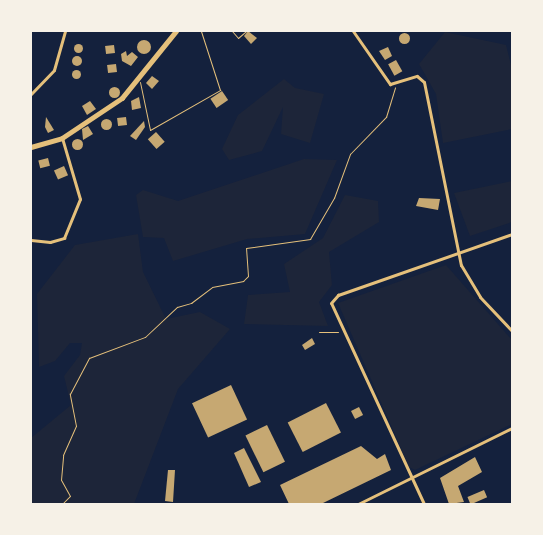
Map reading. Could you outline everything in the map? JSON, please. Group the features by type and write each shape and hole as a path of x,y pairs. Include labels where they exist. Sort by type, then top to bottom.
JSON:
{"main road":[{"path":"31,147 62,138 122,98 140,79 176,31"}],"street":[{"path":"31,94 54,70 65,31"},
{"path":"353,31 395,86 417,76 424,82 461,255 461,265 480,297 512,331"},
{"path":"31,240 50,242 64,238 80,200 62,138"},
{"path":"424,504 331,303 338,295 461,255 512,234"},
{"path":"358,504 410,476 512,428"}],"path":[{"path":"140,79 150,130 220,90 201,31"},
{"path":"232,31 238,38 246,31"},
{"path":"62,504 70,496 61,480 63,454 76,426 70,394 89,358 145,337 177,306 191,303 212,288 243,281 248,276 246,248 256,245 310,239 334,198 350,154 386,117 395,86"},
{"path":"319,332 344,332"}],"shaded area":[{"path":"445,32 506,45 512,69 512,129 443,143 436,94 419,64"},
{"path":"284,79 295,88 324,94 310,143 281,134 283,107 262,151 229,160 222,149 238,115"},
{"path":"304,159 337,160 305,234 247,239 173,261 164,238 143,237 136,195 143,190 178,201"},
{"path":"512,181 512,222 470,236 454,193"},
{"path":"345,195 378,201 379,222 329,252 332,285 319,302 328,326 244,324 248,295 290,292 284,264 323,238"},
{"path":"138,234 143,272 166,319 200,312 230,329 178,389 134,504 31,504 31,438 71,405 64,376 80,355 82,343 70,343 55,361 39,367 37,294 75,245"},
{"path":"446,265 512,340 512,424 415,470 409,467 338,303"}],"building":[{"path":"248,31 257,38 251,44 244,36"},
{"path":"404,32 410,38 404,44 398,38"},
{"path":"141,40 147,40 151,47 147,54 141,54 137,50 137,44"},
{"path":"78,43 83,48 78,53 73,48"},
{"path":"114,45 115,53 106,54 105,46"},
{"path":"388,47 392,56 385,60 379,51"},
{"path":"126,51 127,56 132,52 138,57 131,66 122,61 121,54"},
{"path":"77,56 82,61 77,66 72,61"},
{"path":"396,60 402,71 394,76 388,64"},
{"path":"116,64 117,72 108,73 107,65"},
{"path":"76,69 81,74 76,79 71,74"},
{"path":"152,76 159,81 152,89 146,83"},
{"path":"112,87 116,87 119,92 118,96 112,97 109,94 109,90"},
{"path":"222,91 228,100 217,108 210,99"},
{"path":"139,97 141,108 132,110 131,101"},
{"path":"90,101 96,109 87,115 82,106"},
{"path":"46,117 54,130 48,133 45,127"},
{"path":"126,117 127,125 118,126 117,118"},
{"path":"104,119 108,119 111,124 110,128 104,129 101,126 101,122"},
{"path":"144,121 145,127 136,140 130,136"},
{"path":"88,126 93,134 83,140 82,129"},
{"path":"156,132 165,142 157,149 148,139"},
{"path":"75,139 79,139 82,144 81,148 75,149 72,146 72,142"},
{"path":"48,158 50,166 40,168 38,160"},
{"path":"64,166 68,175 58,180 54,170"},
{"path":"419,198 440,199 438,210 416,206"},
{"path":"312,338 315,344 305,350 302,345"},
{"path":"231,385 247,419 208,438 192,403"},
{"path":"326,403 341,432 303,452 288,423"},
{"path":"359,407 363,415 355,419 351,411"},
{"path":"267,425 285,462 263,472 245,436"},
{"path":"361,446 377,459 385,454 391,470 321,504 289,504 280,485"},
{"path":"244,448 261,482 249,487 234,453"},
{"path":"475,457 482,472 458,486 464,502 449,504 440,478"},
{"path":"168,470 175,470 173,502 165,501"},
{"path":"484,490 487,497 470,504 467,497"}]}
